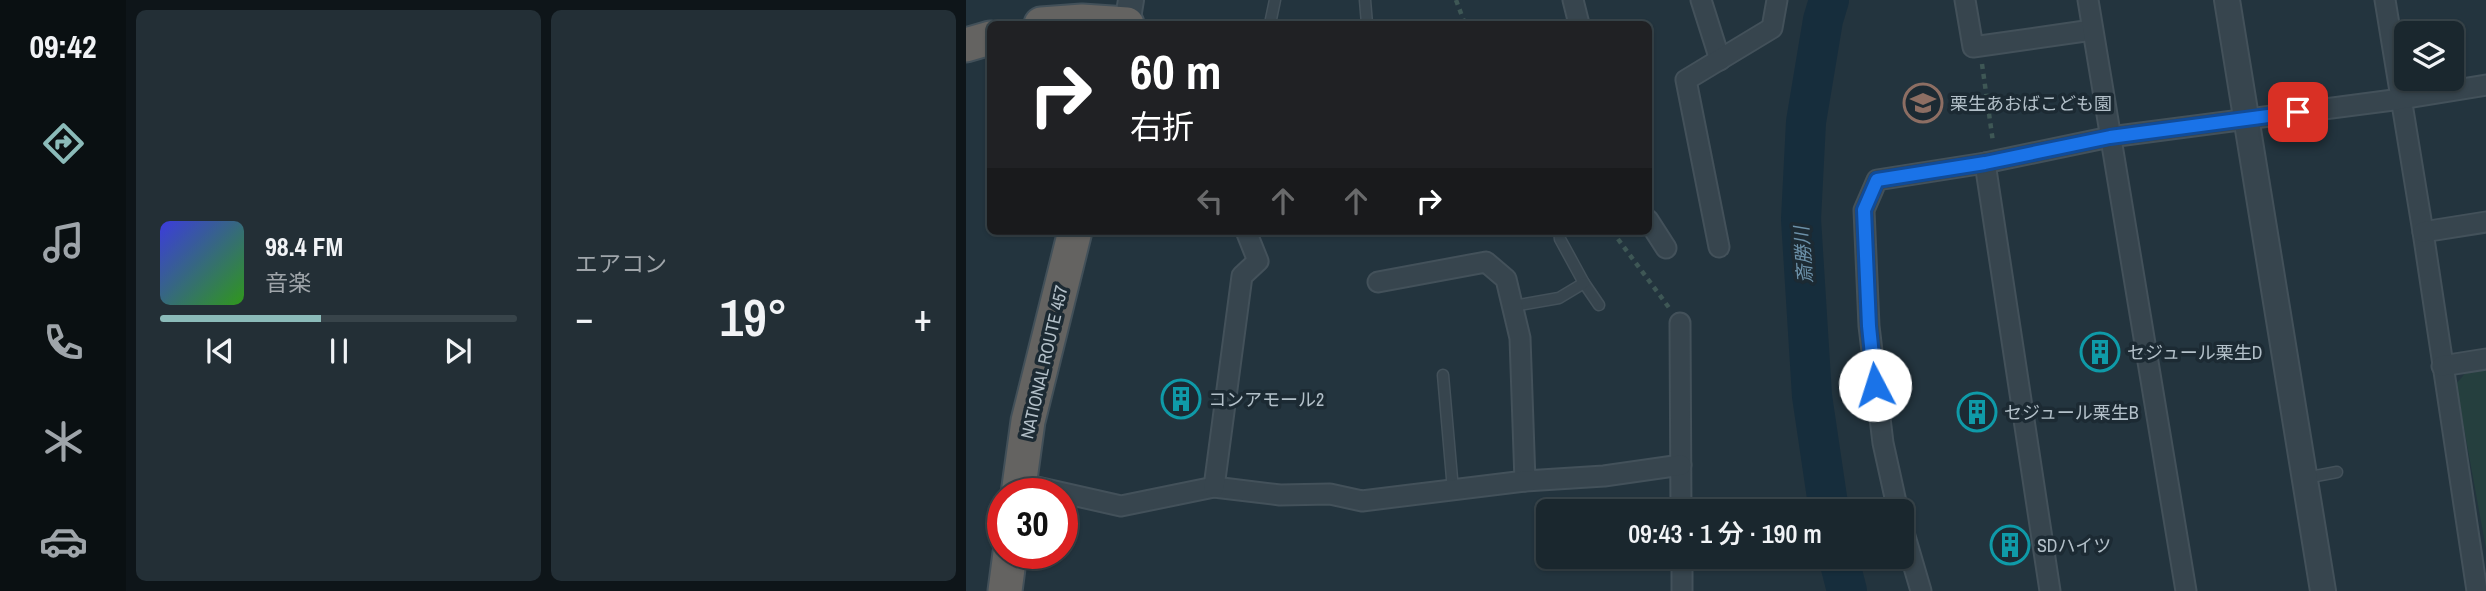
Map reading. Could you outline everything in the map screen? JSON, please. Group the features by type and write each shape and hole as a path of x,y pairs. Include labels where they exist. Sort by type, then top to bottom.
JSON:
{"highway":[{"path":"966,45 987,39"},
{"name":"NATIONAL ROUTE 457","path":"1020,478 1028,421 1074,235"},
{"path":"1005,591 1008,569"}],"street":[{"path":"1128,21 1131,0"},
{"path":"1573,0 1578,21"},
{"path":"1701,0 1720,60"},
{"path":"1720,247 1686,80 1772,28 1777,0"},
{"path":"1965,0 1973,47 2092,30"},
{"path":"2088,0 2186,591"},
{"path":"2227,0 2323,591"},
{"path":"2385,0 2477,591"},
{"path":"1896,499 1875,385 1869,326 1864,210 1877,180 1990,162 2110,137 2401,99 2486,85"},
{"path":"1990,162 2050,591"},
{"path":"2423,232 2486,222"},
{"path":"1652,226 1666,248"},
{"path":"1214,487 1242,276 1258,261 1248,235"},
{"path":"1378,282 1486,262 1506,279 1520,338 1525,481"},
{"path":"1680,323 1681,499"},
{"path":"2442,366 2486,359"},
{"path":"1078,499 1121,506 1214,487 1280,495 1330,494 1362,501 1525,481 1604,476 1681,465"},
{"path":"1914,567 1921,591"},
{"path":"1682,569 1682,591"}],"lane":[{"path":"1271,21 1275,0"},
{"path":"1365,0 1367,21"},
{"path":"1560,235 1584,284 1600,306"},
{"path":"1513,306 1559,298 1584,284"},
{"path":"1443,374 1453,490"},
{"path":"2305,478 2337,472"}],"path":[{"path":"1456,0 1464,21"},
{"path":"1980,46 1990,162"},
{"path":"1615,235 1680,323"}],"green space":[{"path":"2486,367 2486,549 2456,384 2468,370"}],"waterway":[{"name":"斎勝川","path":"1827,499 1812,396 1801,219 1806,122 1823,20 1829,0"},
{"name":"斎勝川","path":"1841,569 1847,591"}],"place":[{"name":"栗生あおばこども園","path":"1923,103"},
{"name":"セジュール栗生D","path":"2100,352"},
{"name":"コンアモール2","path":"1181,399"},
{"name":"セジュール栗生B","path":"1977,412"},
{"name":"SDハイツ","path":"2010,545"}],"route":[{"path":"1875,385 1869,326 1864,210 1877,180 1985,163 2110,137 2298,112"}]}
